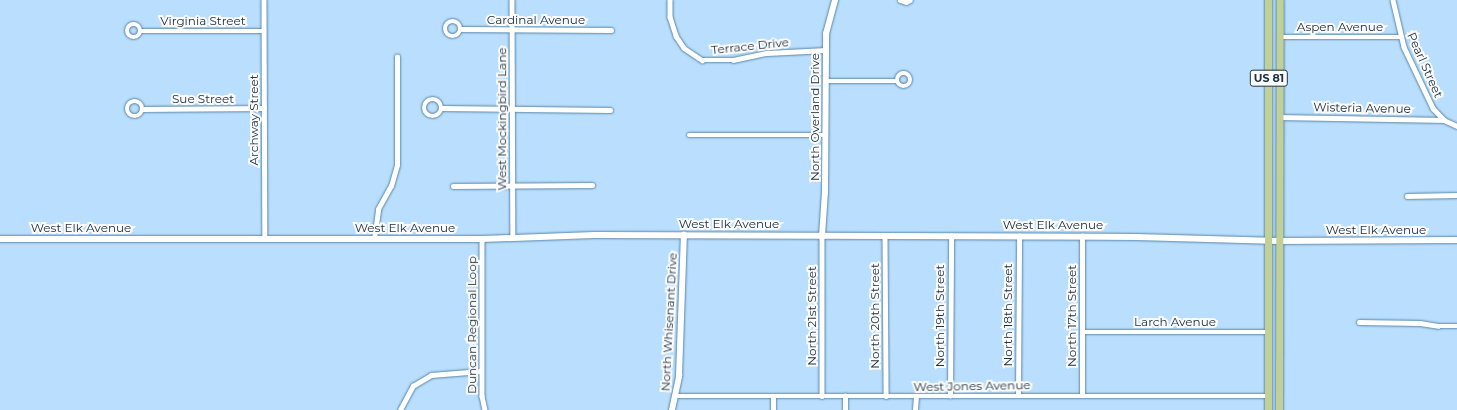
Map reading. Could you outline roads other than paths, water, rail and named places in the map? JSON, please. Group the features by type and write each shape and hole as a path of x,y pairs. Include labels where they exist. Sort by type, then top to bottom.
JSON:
{"main road":[{"name":"US 81","path":"1268,0 1268,410"},
{"name":"US 81","path":"1279,410 1280,0"},
{"path":"1269,107 1280,107"},
{"name":"West Elk Avenue","path":"0,239 482,239 684,235 1082,236 1279,241"},
{"path":"1268,378 1279,378"}],"street":[{"name":"Archway Street","path":"264,0 265,239"},
{"name":"West Mockingbird Lane","path":"512,0 513,238"},
{"name":"Terrace Drive","path":"670,0 671,22 676,36 684,48 702,60 733,60 767,53 826,50"},
{"name":"North Overland Drive","path":"822,236 826,192 826,50 828,22 835,0"},
{"path":"900,0 906,2 910,0"},
{"name":"Pearl Street","path":"1393,0 1400,37 1433,108 1444,120 1457,126"},
{"name":"Cardinal Avenue","path":"462,29 611,30"},
{"name":"Virginia Street","path":"142,31 264,31"},
{"name":"Aspen Avenue","path":"1280,37 1400,37"},
{"path":"374,239 378,209 393,182 397,165 397,57"},
{"path":"825,81 897,81"},
{"name":"Sue Street","path":"142,109 264,108"},
{"path":"442,108 610,110"},
{"name":"Wisteria Avenue","path":"1280,117 1444,120"},
{"path":"689,135 825,135"},
{"path":"453,186 592,185"},
{"path":"1407,196 1457,195"},
{"name":"North Whisenant Drive","path":"672,410 676,396 684,235"},
{"name":"North 21st Street","path":"822,236 822,396"},
{"name":"North 20th Street","path":"885,236 886,396"},
{"name":"North 19th Street","path":"950,396 951,236"},
{"name":"North 18th Street","path":"1018,236 1018,395"},
{"name":"North 17th Street","path":"1082,236 1082,396"},
{"name":"Duncan Regional Loop","path":"482,239 481,371 482,396 485,410"},
{"name":"West Elk Avenue","path":"1279,241 1457,240"},
{"path":"1360,322 1420,322 1438,326 1457,326"},
{"name":"Larch Avenue","path":"1082,332 1268,332"},
{"path":"400,410 413,386 431,375 481,371"},
{"name":"West Jones Avenue","path":"676,396 1268,396"},
{"path":"845,396 845,410"},
{"path":"916,396 916,410"},
{"path":"773,397 773,410"}]}
